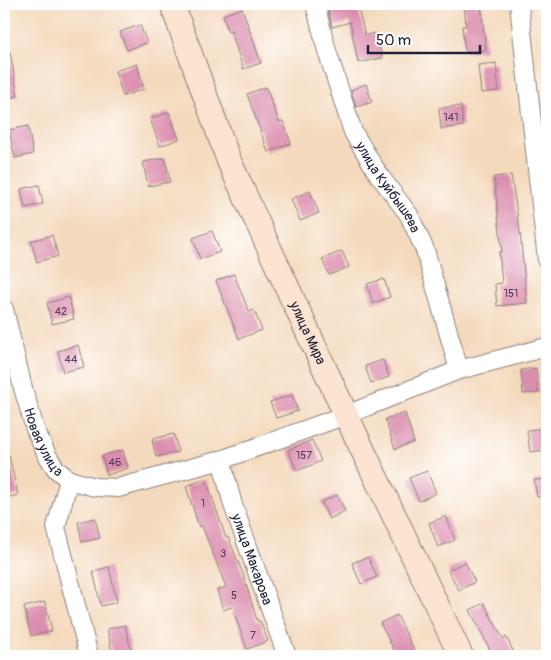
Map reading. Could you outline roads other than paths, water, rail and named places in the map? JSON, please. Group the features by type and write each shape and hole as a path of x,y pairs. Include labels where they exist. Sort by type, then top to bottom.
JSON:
{"street":[{"name":"улица Мира","path":"172,4 229,161 346,415 461,656"},
{"name":"улица Куйбышева","path":"314,4 353,132 379,175 409,216 425,250 458,370"},
{"path":"519,4 547,260"},
{"name":"Новая улица","path":"4,309 35,429 56,469 69,480 56,527 89,656"},
{"path":"69,480 95,487 118,488 221,460 346,415 458,370 547,347"},
{"name":"улица Макарова","path":"221,460 233,505 287,656"}]}
